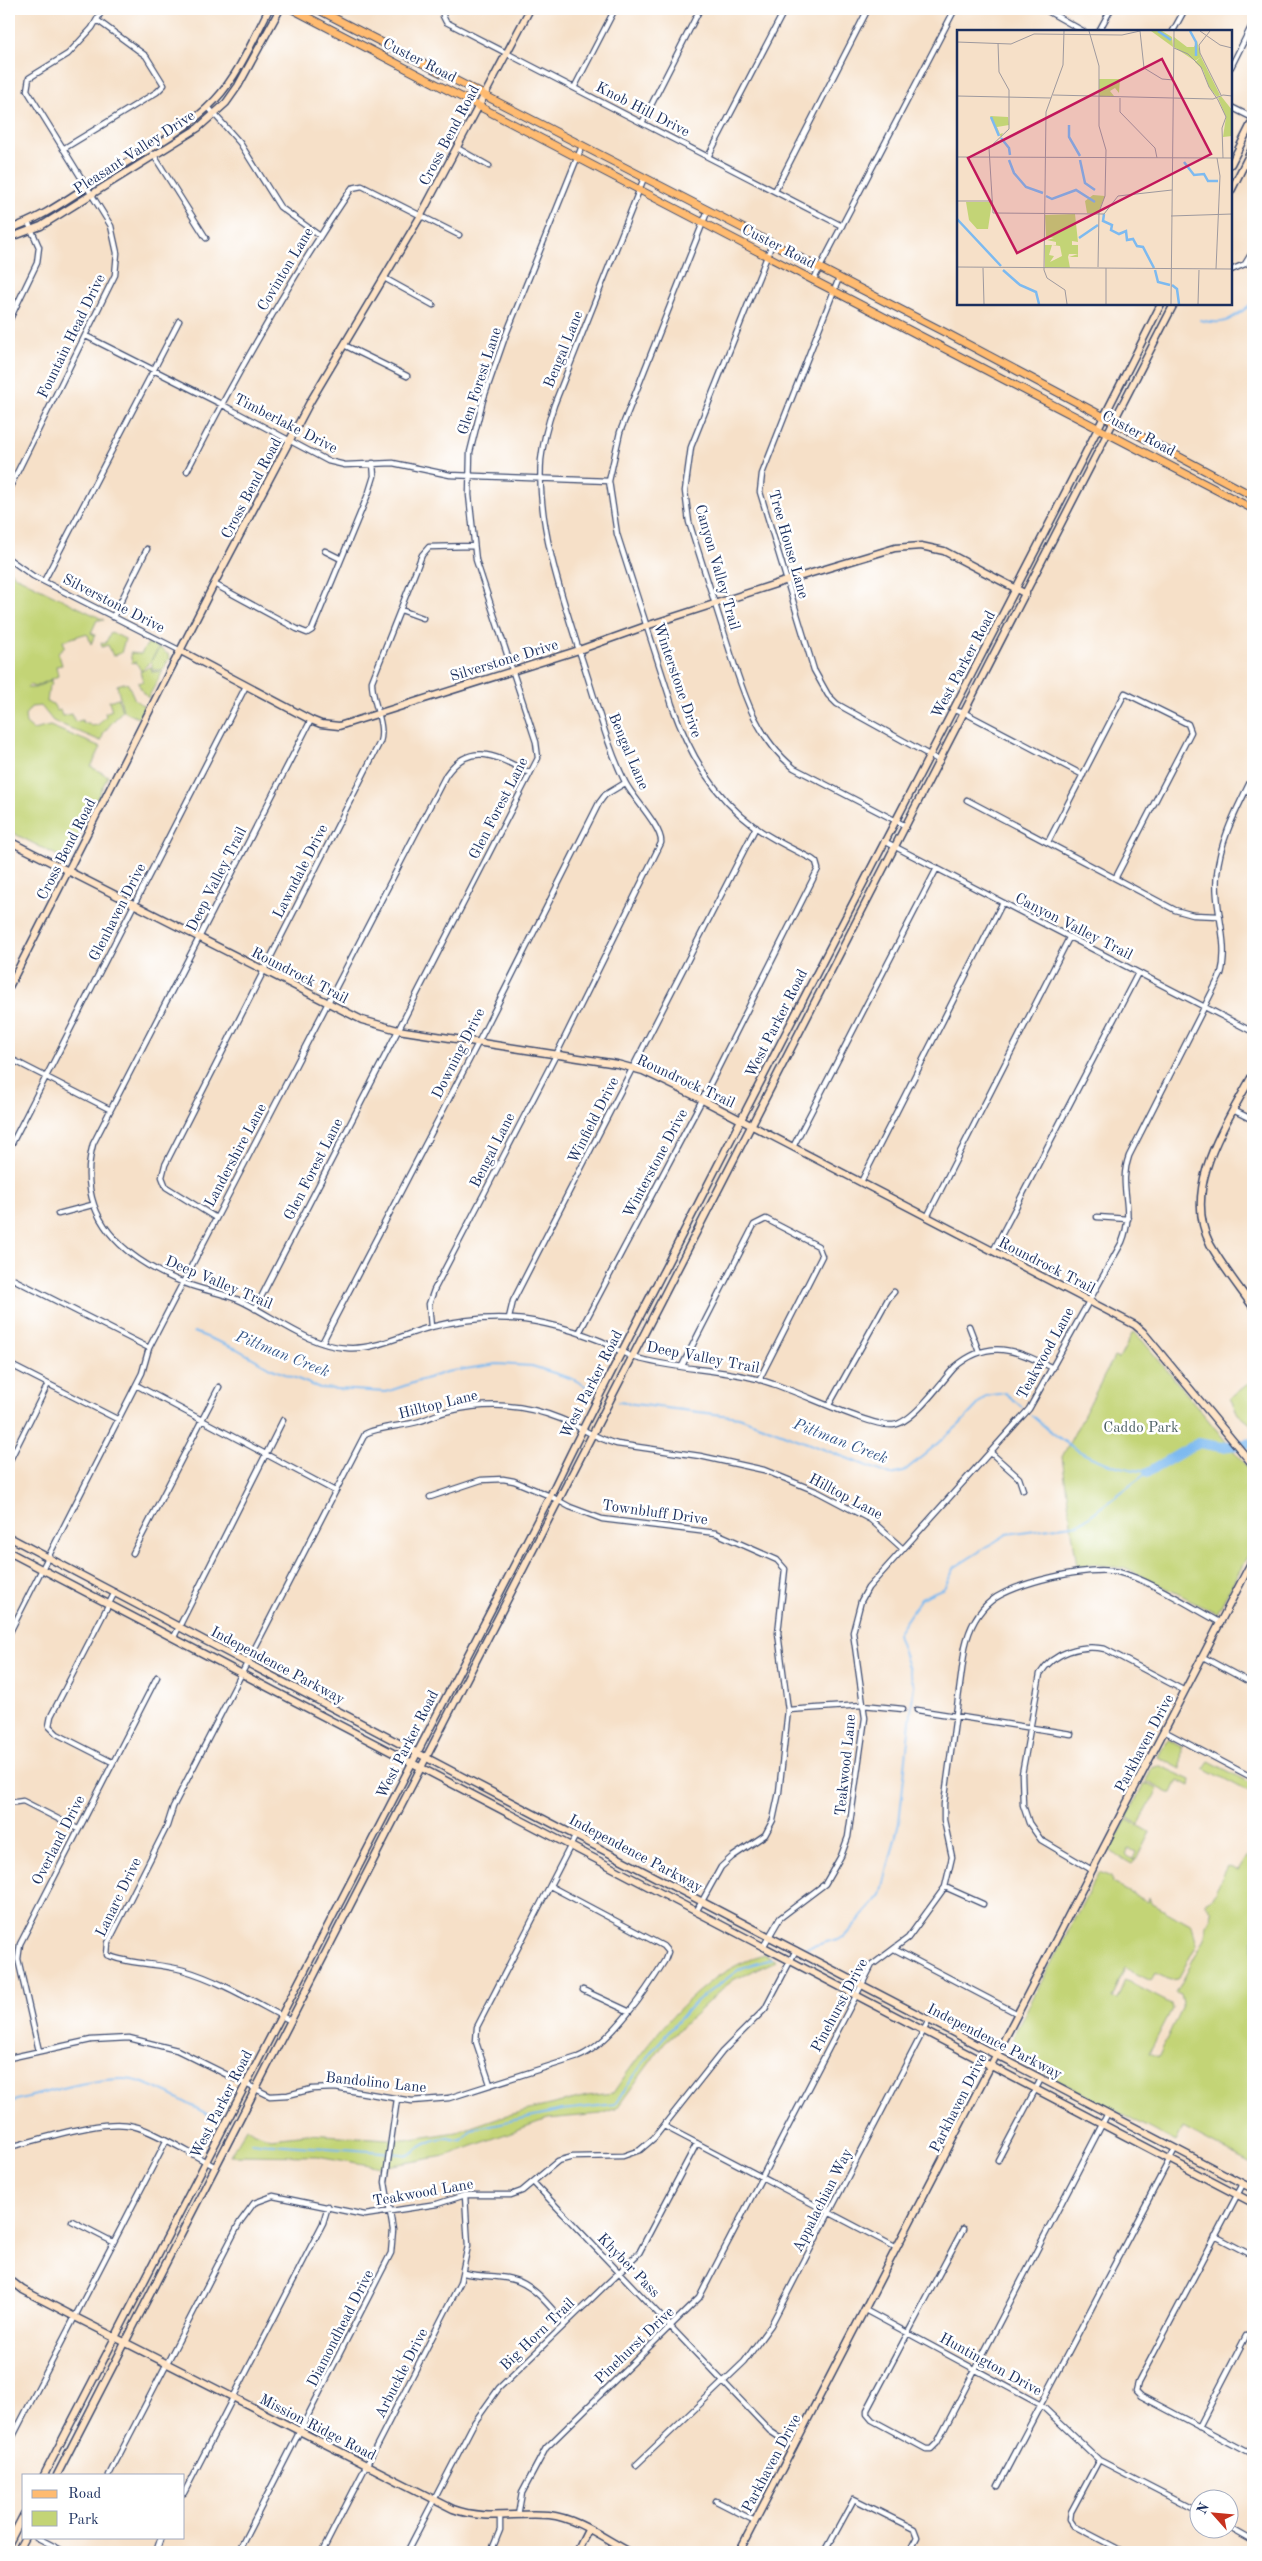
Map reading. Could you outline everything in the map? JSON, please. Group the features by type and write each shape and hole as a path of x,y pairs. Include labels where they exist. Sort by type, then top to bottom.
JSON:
{"main road":[{"name":"Pleasant Valley Drive","path":"9,228 28,222 180,130 208,107 226,86 239,66 269,9"},
{"name":"Pleasant Valley Drive","path":"9,238 32,231 186,137 214,114 226,103 248,70 280,9"},
{"name":"Custer Road","path":"292,9 1253,508"},
{"name":"Custer Road","path":"317,9 819,267 1253,496"},
{"name":"Cross Bend Road","path":"9,988 214,584 344,345 386,279 458,148 530,9"},
{"path":"239,66 248,70"},
{"path":"1232,162 1253,119"},
{"path":"1232,189 1253,148"},
{"name":"West Parker Road","path":"45,2474 550,1496 582,1428 894,820 1100,428 1160,305"},
{"name":"West Parker Road","path":"58,2474 1173,305"},
{"path":"1140,344 1151,349"},
{"path":"1060,504 1070,509"},
{"name":"Silverstone Drive","path":"181,651 311,720 322,724 339,726 579,650 785,581 894,548 921,546 944,551 1026,594"},
{"path":"987,644 997,650"},
{"name":"Roundrock Trail","path":"9,841 362,1020 398,1030 557,1053 634,1068 702,1100 1135,1325 1143,1332 1253,1466"},
{"path":"1253,1074 1204,1175 1201,1188 1202,1216 1210,1244 1253,1307"},
{"name":"Independence Parkway","path":"9,1538 336,1708 416,1753 1253,2189"},
{"name":"Independence Parkway","path":"9,1552 110,1603 411,1763 1253,2203"},
{"path":"519,1553 529,1559"},
{"name":"Parkhaven Drive","path":"739,2552 1253,1559"},
{"path":"490,1609 500,1615"},
{"path":"458,1671 469,1676"},
{"path":"330,1720 336,1708"},
{"path":"499,1809 504,1799"},
{"path":"370,1843 380,1848"},
{"path":"335,1911 345,1916"},
{"name":"Mission Ridge Road","path":"10,2284 367,2466 468,2515 558,2517 630,2552"},
{"path":"9,2543 22,2518"},
{"path":"577,2552 588,2530"},
{"path":"17,2552 24,2538"}],"street":[{"path":"63,149 163,88 163,81 146,56 97,20 104,9"},
{"name":"Knob Hill Drive","path":"444,9 442,16 446,22 842,226"},
{"path":"574,88 615,9"},
{"path":"642,123 700,9"},
{"path":"708,157 785,9"},
{"path":"775,191 868,9"},
{"path":"814,279 955,9"},
{"path":"1044,9 1081,30"},
{"path":"1100,30 1111,9"},
{"path":"1174,30 1185,9"},
{"name":"Fountain Head Drive","path":"9,489 111,286 117,264 115,240 111,226 90,195 27,90 26,84 31,76 68,54 97,20"},
{"path":"1232,65 1253,23"},
{"path":"208,107 240,143 280,207 320,236"},
{"path":"1232,108 1253,119"},
{"name":"Glen Forest Lane","path":"255,1309 538,758 538,751 473,546 469,476 472,439 483,400 505,338 582,146"},
{"path":"150,148 206,238"},
{"path":"458,148 489,166"},
{"name":"Bengal Lane","path":"431,1327 429,1304 434,1290 557,1053 661,842 660,832 625,783 579,650 546,532 541,478 544,441 554,405 644,178"},
{"name":"Covinton Lane","path":"187,471 249,352 320,236 352,188 358,185 459,235"},
{"name":"Winterstone Drive","path":"579,1333 702,1100 818,869 816,862 756,828 716,789 688,747 672,705 617,534 609,481 620,432 708,210"},
{"path":"9,321 37,263 39,247 28,222"},
{"name":"Canyon Valley Trail","path":"772,244 691,447 686,471 687,509 714,604 747,704 758,727 775,751 794,768 906,826"},
{"path":"1232,270 1245,264 1253,251"},
{"name":"Tree House Lane","path":"839,278 760,480 762,500 785,581 814,670 828,695 850,712 940,761"},
{"path":"386,279 433,305"},
{"path":"44,581 179,322"},
{"name":"Timberlake Drive","path":"86,336 338,464 394,463 439,474 609,481"},
{"path":"344,345 407,376"},
{"path":"214,584 307,633 312,630 369,492 374,476 374,463"},
{"name":"Lawndale Drive","path":"216,1218 169,1190 163,1182 163,1172 263,970 380,742 381,724 371,693 372,681 426,549 433,546 473,546"},
{"path":"113,617 147,549"},
{"path":"325,551 341,558"},
{"name":"Silverstone Drive","path":"9,559 44,581 181,651"},
{"path":"401,610 424,618"},
{"name":"Glenhaven Drive","path":"9,1149 246,686"},
{"path":"1048,842 1125,693 1191,727 1190,734 1116,877"},
{"path":"953,710 965,712 1084,775"},
{"name":"Deep Valley Trail","path":"311,720 200,938 109,1109 90,1154 88,1174 92,1205 104,1228 118,1244 135,1257 183,1283 232,1298 322,1342 350,1349 371,1347 431,1327 473,1320 508,1318 545,1323 579,1333 633,1357 721,1371 759,1380 884,1425 900,1424 907,1420 955,1367 979,1352 994,1348 1005,1349 1052,1368"},
{"name":"Landershire Lane","path":"9,1634 136,1385 149,1348 452,766 464,758 482,754 491,755 530,773"},
{"name":"Teakwood Lane","path":"764,1947 784,1914 825,1884 841,1856 852,1824 864,1727 864,1705 853,1632 856,1617 868,1588 1029,1409 1122,1242 1128,1219 1128,1203 1123,1182 1126,1162 1205,1006 1224,963 1217,874 1225,838 1232,818 1253,776"},
{"name":"Downing Drive","path":"322,1342 478,1042 598,803 605,795 625,783"},
{"path":"967,800 1116,877 1175,910 1193,915 1219,916"},
{"name":"Winfield Drive","path":"508,1318 513,1301 756,828"},
{"name":"Canyon Valley Trail","path":"884,840 1002,904 1253,1032"},
{"path":"793,1147 937,868"},
{"path":"861,1182 1002,904"},
{"path":"928,1217 1070,938"},
{"path":"993,1251 1138,973"},
{"path":"9,1058 109,1109"},
{"path":"1234,1110 1253,1120"},
{"path":"58,1214 92,1205"},
{"path":"1097,1217 1128,1219"},
{"path":"682,1366 754,1225 766,1219 818,1246 822,1256 759,1380"},
{"path":"9,1277 149,1348"},
{"path":"829,1405 888,1299 894,1292"},
{"path":"969,1326 979,1352"},
{"path":"9,1364 118,1420"},
{"path":"9,1462 48,1384"},
{"path":"136,1385 266,1456 335,1491"},
{"path":"132,1553 200,1420 219,1387"},
{"name":"Hilltop Lane","path":"241,1672 365,1434 418,1422 449,1411 481,1405 506,1404 538,1410 617,1444 709,1457 764,1470 818,1492 871,1520 904,1549"},
{"path":"174,1637 283,1420"},
{"path":"990,1452 1019,1478 1023,1490"},
{"name":"Townbluff Drive","path":"430,1497 465,1484 492,1479 514,1481 602,1519 716,1533 777,1560 785,1569 778,1633 788,1710 779,1792 770,1827 765,1834 732,1857 721,1868 696,1912"},
{"name":"Pinehurst Drive","path":"518,2515 522,2493 546,2448 694,2305 704,2291 875,1961 894,1949 914,1932 945,1887 952,1857 943,1812 965,1647 970,1628 985,1606 1011,1590 1080,1571 1110,1571 1130,1576 1220,1622"},
{"path":"112,1762 57,1734 49,1726 51,1716 115,1592"},
{"path":"1092,1870 1041,1840 1029,1823 1023,1805 1022,1774 1040,1674 1045,1666 1054,1659 1077,1649 1092,1646 1105,1649 1185,1691"},
{"path":"1203,1657 1253,1684"},
{"name":"Lanarc Drive","path":"241,1672 173,1806 167,1826 109,1938 107,1955 124,1961 167,1966 201,1976 291,2021"},
{"name":"Overland Drive","path":"39,2051 17,1952 112,1762 157,1677"},
{"path":"788,1710 864,1705 903,1709"},
{"path":"917,1710 1071,1734"},
{"path":"1164,1731 1253,1778"},
{"path":"9,1803 23,1801 78,1829"},
{"path":"490,2084 476,2042 477,2027 576,1835"},
{"name":"Bandolino Lane","path":"9,2058 99,2039 140,2039 177,2050 245,2085 278,2096 312,2089 335,2088 397,2099 438,2100 588,2053 605,2040 655,1977 668,1952 662,1946 550,1886"},
{"path":"945,1887 983,1904"},
{"path":"894,1949 1018,2014"},
{"name":"Teakwood Lane","path":"110,2474 243,2215 254,2203 273,2196 328,2206 357,2214 390,2212 437,2204 466,2195 511,2196 533,2182 551,2166 565,2158 631,2154 646,2145 664,2126 722,2052 764,2009 796,1950"},
{"path":"583,1990 628,2011"},
{"name":"Appalachian Way","path":"636,2465 744,2362 771,2325 929,2020"},
{"path":"998,2160 1041,2079"},
{"name":"Diamondhead Drive","path":"238,2552 386,2266 393,2240 385,2189 397,2099"},
{"path":"963,2229 867,2414 872,2420 922,2447 931,2449 934,2447 1108,2113"},
{"path":"9,2147 116,2124 135,2126 216,2167"},
{"path":"664,2126 897,2248"},
{"path":"9,2444 166,2141"},
{"name":"Big Horn Trail","path":"407,2552 482,2409 499,2388 620,2273 644,2245 697,2143"},
{"path":"998,2486 1175,2148"},
{"name":"Khyber Pass","path":"533,2182 770,2431 794,2447"},
{"path":"1243,2184 1138,2383 1136,2391 1141,2396 1253,2455"},
{"name":"Arbuckle Drive","path":"322,2552 456,2293 464,2273 468,2246 466,2195"},
{"path":"185,2492 323,2223 328,2206"},
{"path":"72,2221 114,2242"},
{"path":"1215,2236 1253,2256"},
{"path":"464,2273 507,2278 520,2282 538,2294 565,2324"},
{"name":"Huntington Drive","path":"865,2310 1041,2405 1099,2460 1190,2507"},
{"path":"1199,2427 1246,2336"},
{"path":"1099,2460 1072,2512 1070,2520 1074,2526 1124,2552"},
{"path":"825,2552 854,2499 914,2529 917,2537 910,2552"},
{"path":"716,2501 755,2521"},
{"path":"491,2552 500,2530 500,2516"},
{"path":"17,2527 22,2530"},
{"path":"1240,2534 1253,2541"},
{"path":"38,2538 65,2552"},
{"path":"156,2552 161,2538"},
{"path":"1250,2552 1253,2545"}],"green space":[{"path":"9,570 17,577 104,620 97,620 91,633 95,635 91,644 88,635 84,634 63,641 65,646 58,652 62,665 56,666 58,676 35,687 29,685 27,688 35,688 51,680 52,685 49,686 47,702 53,704 57,711 60,710 62,716 72,714 75,722 82,720 83,723 89,723 91,726 98,725 106,716 105,713 112,710 109,701 118,698 122,711 104,732 101,741 53,721 41,706 31,707 25,715 26,724 33,730 50,726 101,747 91,767 108,776 66,860 9,831"},
{"path":"111,632 125,639 121,653 113,656 108,645 102,647 101,642 105,644"},
{"path":"148,643 159,648 151,660 160,648 170,656 163,670 153,670 151,661 141,671 136,662 132,663 130,653 141,654"},
{"path":"151,667 152,672 163,671 148,698 138,683 143,681 140,672"},
{"path":"128,684 135,700 144,706 138,718 123,711 117,685"},
{"name":"Caddo Park","path":"1133,1332 1142,1340 1253,1474 1253,1546 1217,1613 1128,1569 1091,1564 1077,1567 1062,1457 1114,1357 1119,1359"},
{"path":"1253,1380 1253,1426 1238,1414 1230,1398"},
{"path":"1169,1740 1182,1747 1181,1769 1158,1757 1166,1741"},
{"path":"1209,1761 1253,1784 1253,1794 1204,1768"},
{"path":"1158,1765 1191,1780 1190,1786 1178,1780 1172,1793 1169,1793 1146,1781 1152,1767"},
{"path":"1144,1783 1158,1789 1139,1824 1127,1817"},
{"path":"1127,1819 1150,1832 1136,1860 1133,1859 1136,1852 1129,1849 1126,1855 1135,1861 1132,1864 1109,1851"},
{"path":"1253,1847 1253,2165 1183,2128 1176,2142 1012,2056 1014,2034 1099,1872 1111,1877 1112,1883 1148,1902 1149,1897 1151,1903 1192,1926 1197,1944 1178,1979 1170,1980 1155,1973 1151,1981 1125,1968 1112,1998 1117,1999 1125,1980 1171,2004 1172,2009 1149,2053 1158,2057 1183,2004 1181,1995 1176,1993 1205,1938 1206,1925 1211,1918 1212,1911 1205,1903 1211,1899 1228,1866 1238,1871"},
{"path":"765,1955 776,1961 735,1979 723,1988 664,2043 617,2108 601,2114 547,2119 445,2156 381,2167 317,2156 230,2155 246,2128 270,2138 308,2134 405,2140 457,2132 500,2117 587,2096 613,2093 660,2031 698,1991 720,1975 742,1963"}],"waterway":[{"path":"1200,320 1223,322 1234,317 1253,303"},
{"name":"Pittman Creek","path":"194,1332 237,1349 270,1368 320,1388 386,1392 446,1372 497,1364 532,1366 573,1379 594,1391"},
{"name":"Pittman Creek","path":"618,1402 739,1417 891,1475 903,1472 924,1455 959,1425 986,1396 1005,1393 1022,1407"},
{"name":"Pittman Creek","path":"1031,1415 1059,1438 1085,1454 1113,1465 1148,1472"},
{"name":"Pittman Creek","path":"1148,1472 1198,1443 1222,1447 1253,1443"},
{"path":"806,1948 844,1937 881,1895 899,1823 914,1685 897,1634 921,1598 944,1588 955,1567 1007,1534 1079,1524 1148,1472"},
{"path":"251,2142 409,2155 431,2141 447,2138 462,2140 472,2129 562,2110 615,2104 650,2053 694,2003 741,1968 771,1959"},
{"path":"9,2102 97,2081 125,2079 134,2080 157,2089 215,2118"}]}
